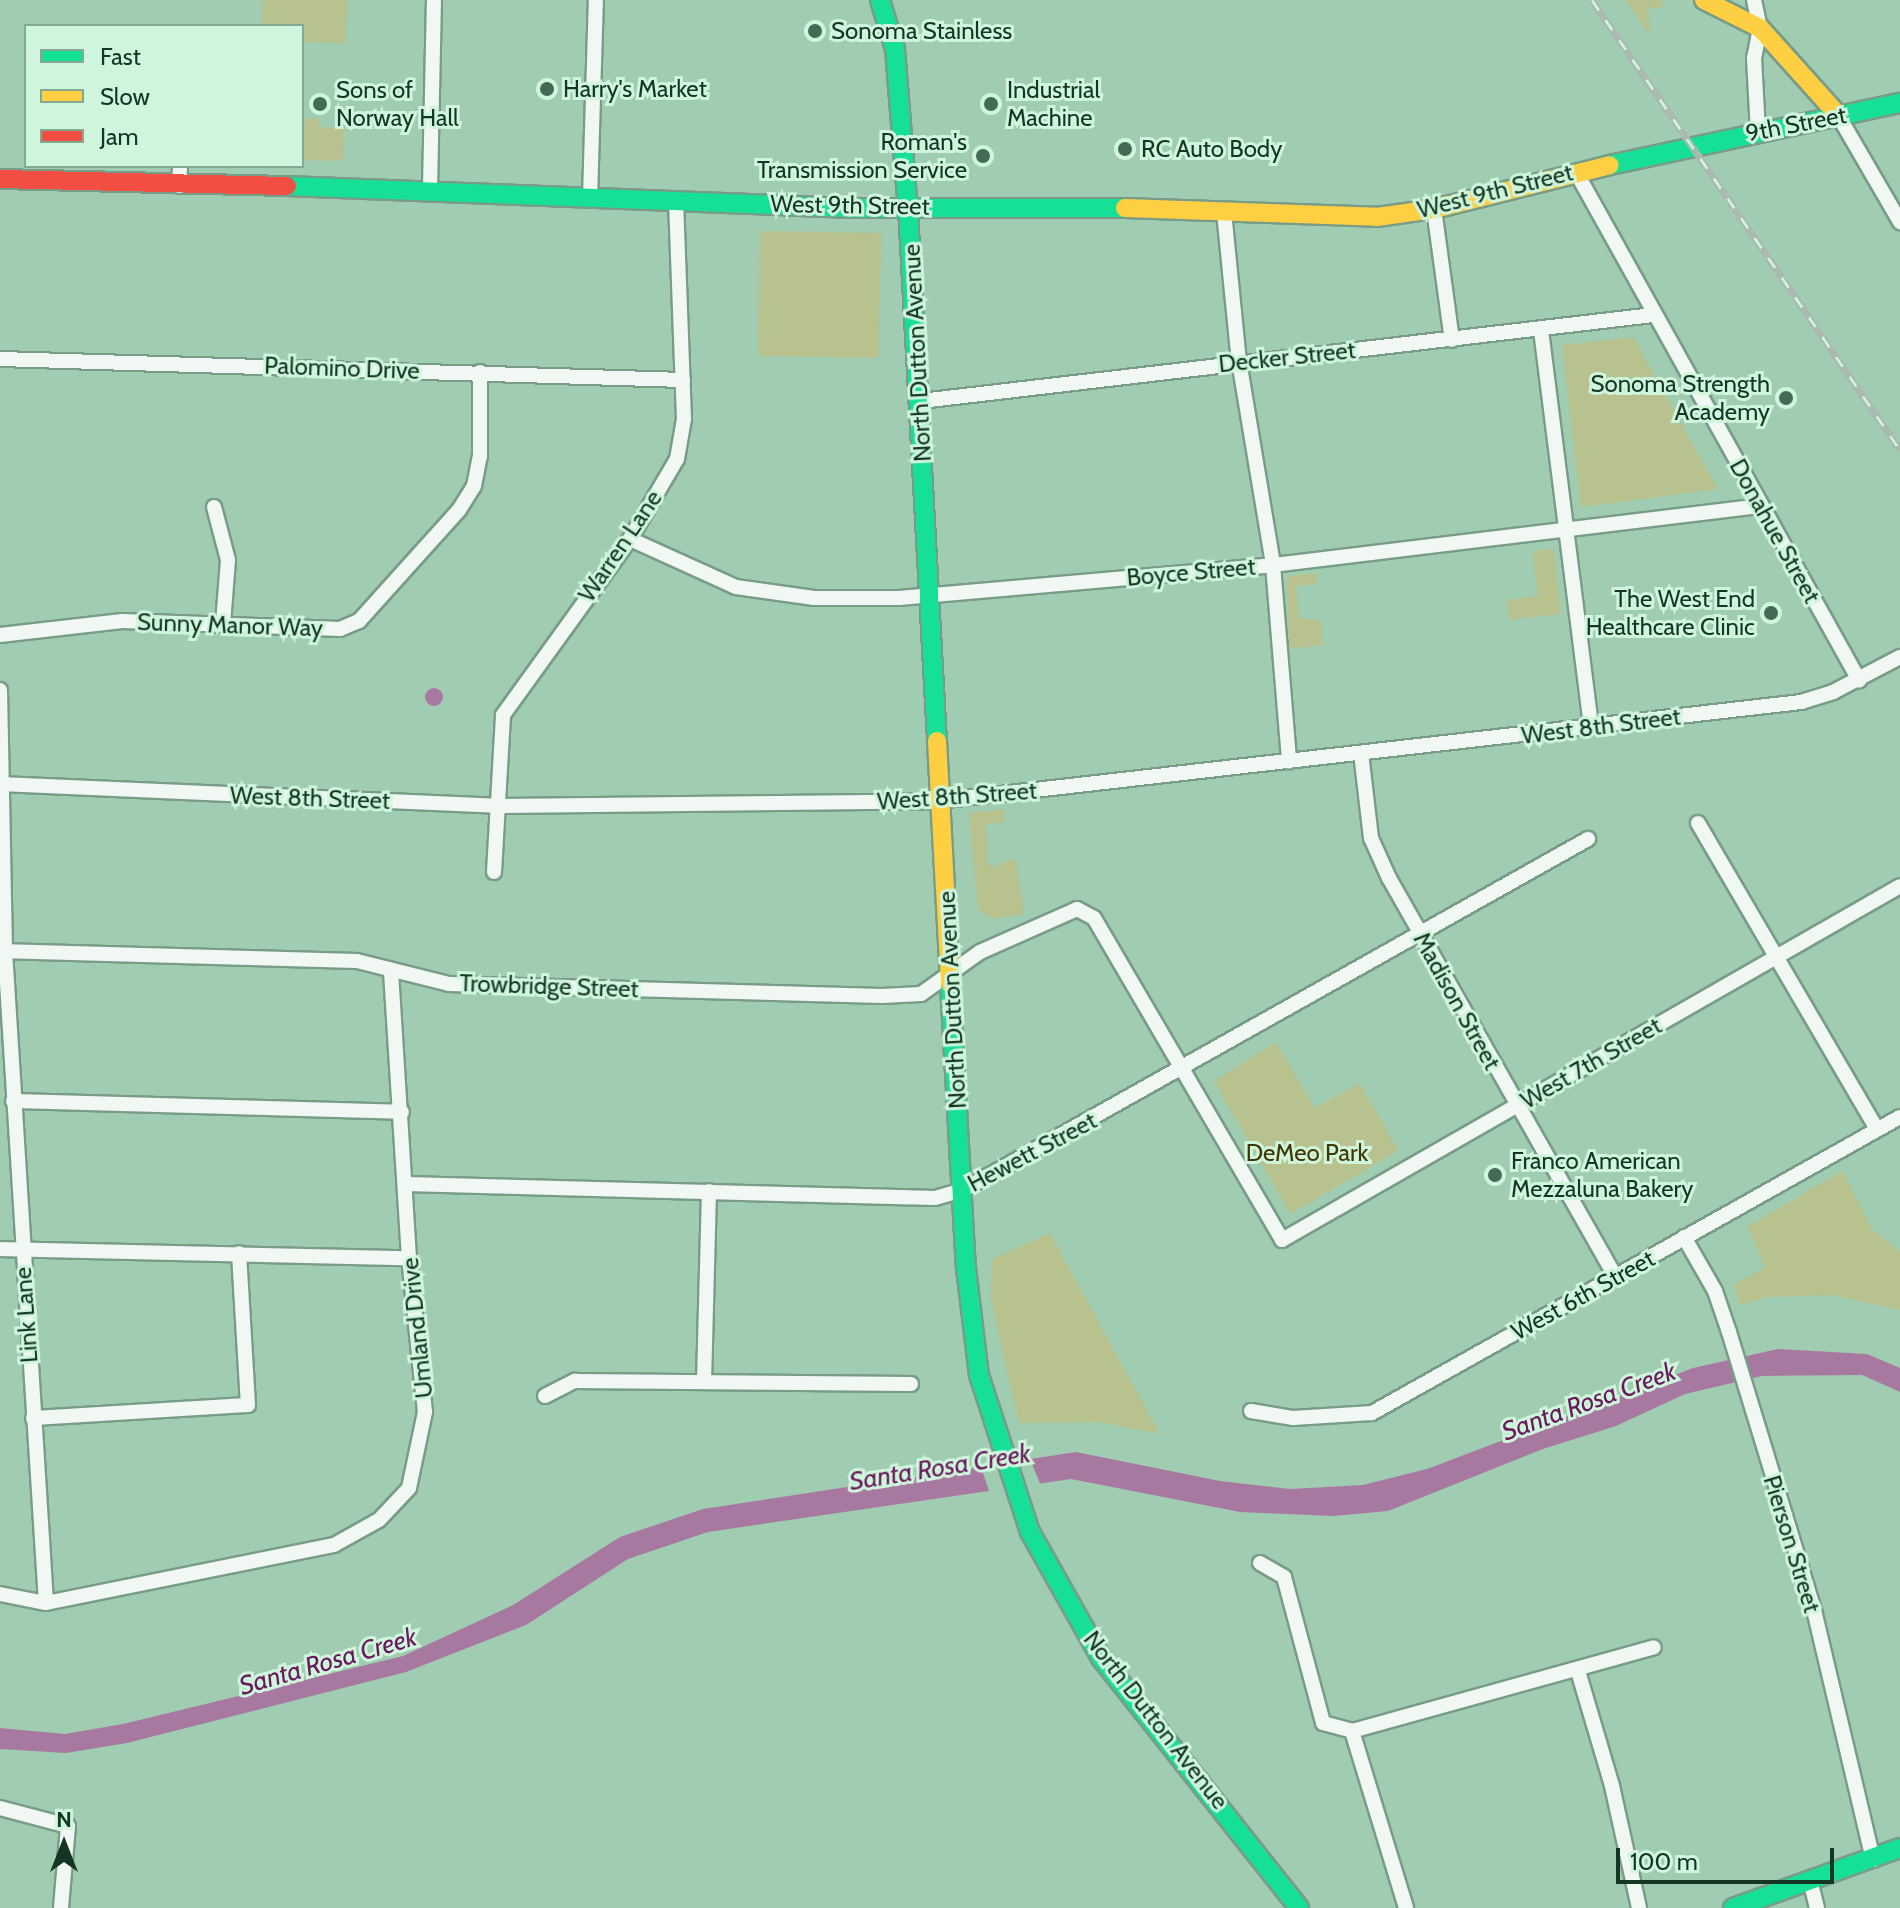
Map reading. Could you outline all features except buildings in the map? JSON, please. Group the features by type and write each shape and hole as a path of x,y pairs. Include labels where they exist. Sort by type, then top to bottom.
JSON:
{"main road":[{"name":"North Dutton Avenue","path":"880,0 895,49 908,209 921,401 939,801 971,1321 991,1416 1030,1532 1101,1658 1299,1908"},
{"path":"1715,2 1760,28 1838,115"},
{"name":"9th Street","path":"1692,146 1900,103"},
{"name":"West 9th Street","path":"0,179 179,186 430,189 908,209 1377,217 1434,209 1692,146"},
{"path":"1733,1908 1811,1884 1900,1848"}],"street":[{"path":"430,189 434,0"},
{"path":"590,198 596,0"},
{"path":"1754,0 1760,28 1754,58 1758,131"},
{"path":"1838,115 1900,222"},
{"path":"179,186 180,168"},
{"name":"Donahue Street","path":"1576,172 1859,680"},
{"name":"Warren Lane","path":"494,872 503,715 630,539 677,459 683,380 676,200"},
{"path":"1434,209 1452,340"},
{"path":"1224,212 1239,361 1273,565 1289,761"},
{"name":"Decker Street","path":"921,401 1239,361 1452,340 1653,315"},
{"path":"1541,330 1591,727"},
{"name":"Palomino Drive","path":"0,359 683,380"},
{"name":"Sunny Manor Way","path":"0,635 122,621 340,629 359,621 459,510 474,486 480,456 480,372"},
{"name":"Boyce Street","path":"630,539 736,587 814,598 929,597 1273,565 1760,506"},
{"path":"214,507 228,560 223,624"},
{"name":"West 8th Street","path":"3,785 497,806 939,801 1801,702 1859,680 1900,657"},
{"name":"Link Lane","path":"0,690 2,951 46,1603"},
{"name":"Madison Street","path":"1361,753 1371,838 1419,933 1616,1277"},
{"path":"1698,823 1877,1129"},
{"name":"Hewett Street","path":"406,1184 935,1198 963,1190 1588,839"},
{"name":"West 7th Street","path":"1180,1068 1282,1240 1900,886"},
{"name":"Trowbridge Street","path":"2,951 357,961 449,984 882,996 921,994 952,975 980,952 1077,909 1094,918 1180,1068"},
{"name":"Umland Drive","path":"0,1594 46,1603 334,1545 379,1520 409,1488 425,1412 409,1258 391,970"},
{"path":"13,1101 402,1112"},
{"name":"West 6th Street","path":"1251,1411 1293,1418 1372,1413 1900,1117"},
{"path":"704,1382 709,1191"},
{"name":"Pierson Street","path":"1684,1237 1715,1291 1814,1610 1873,1860"},
{"path":"0,1249 21,1247 409,1258"},
{"path":"33,1418 248,1405 239,1253"},
{"path":"545,1396 575,1381 911,1384"},
{"path":"1260,1563 1284,1577 1323,1723 1352,1731 1578,1671 1654,1647"},
{"path":"1578,1671 1612,1786 1639,1908"},
{"path":"1352,1731 1406,1908"},
{"path":"0,1808 68,1826 61,1908"},
{"path":"1811,1884 1817,1908"}],"green space":[{"path":"263,0 347,0 346,43 304,42 304,24 262,24"},
{"path":"1626,0 1662,0 1663,8 1648,7 1650,36"},
{"path":"304,118 319,119 319,127 344,128 343,161 304,160"},
{"path":"760,231 881,233 879,358 758,356"},
{"path":"1633,337 1718,489 1581,507 1562,345"},
{"path":"1554,549 1561,614 1509,620 1507,600 1538,596 1533,551"},
{"path":"1316,573 1317,584 1296,586 1299,618 1321,621 1323,645 1289,649 1287,576"},
{"path":"1003,809 1005,822 986,824 988,864 997,869 997,864 1016,859 1024,914 992,919 978,909 969,813"},
{"name":"DeMeo Park","path":"1276,1042 1315,1108 1360,1083 1398,1151 1290,1214 1214,1081"},
{"path":"1842,1171 1871,1228 1900,1252 1900,1310 1831,1295 1767,1297 1740,1305 1734,1285 1765,1267 1747,1227"},
{"path":"1050,1233 1160,1434 1100,1422 1019,1423 991,1300 992,1259"}],"shaded area":[{"path":"434,688 443,697 434,706 425,697"},
{"path":"1778,1349 1867,1354 1900,1368 1900,1392 1862,1375 1762,1376 1685,1394 1616,1426 1543,1449 1388,1511 1333,1516 1240,1512 1071,1479 708,1532 628,1559 526,1625 406,1672 127,1743 66,1753 0,1749 0,1728 65,1734 123,1724 403,1656 513,1605 620,1537 703,1509 1076,1452 1220,1481 1290,1489 1363,1485 1427,1469 1693,1368"}],"pier":[{"path":"1028,1455 1042,1488 991,1496 979,1462"}],"railway":[{"path":"1592,0 1900,450"}],"traffic: fast":[{"path":"880,0 895,49 908,209 937,741"},
{"path":"1610,165 1900,103"},
{"path":"287,186 852,208 1125,208"},
{"path":"950,984 966,1268 979,1375 1030,1532 1101,1658 1299,1908"},
{"path":"1733,1908 1900,1848"}],"traffic: slow":[{"path":"1704,0 1760,28 1838,115"},
{"path":"1125,208 1377,217 1434,209 1610,165"},
{"path":"937,741 950,984"}],"traffic: jam":[{"path":"0,179 287,186"}],"place":[{"name":"Sonoma Stainless","path":"815,31"},
{"name":"Harry's Market","path":"547,89"},
{"name":"Sons of Norway Hall","path":"320,104"},
{"name":"Industrial Machine","path":"991,104"},
{"name":"RC Auto Body","path":"1125,149"},
{"name":"Roman's Transmission Service","path":"983,156"},
{"name":"Sonoma Strength Academy","path":"1786,398"},
{"name":"The West End Healthcare Clinic","path":"1771,613"},
{"name":"Franco American Mezzaluna Bakery","path":"1495,1175"}],"water label":[{"name":"Santa Rosa Creek","path":"1589,1402"},
{"name":"Santa Rosa Creek","path":"940,1468"},
{"name":"Santa Rosa Creek","path":"328,1662"}]}
